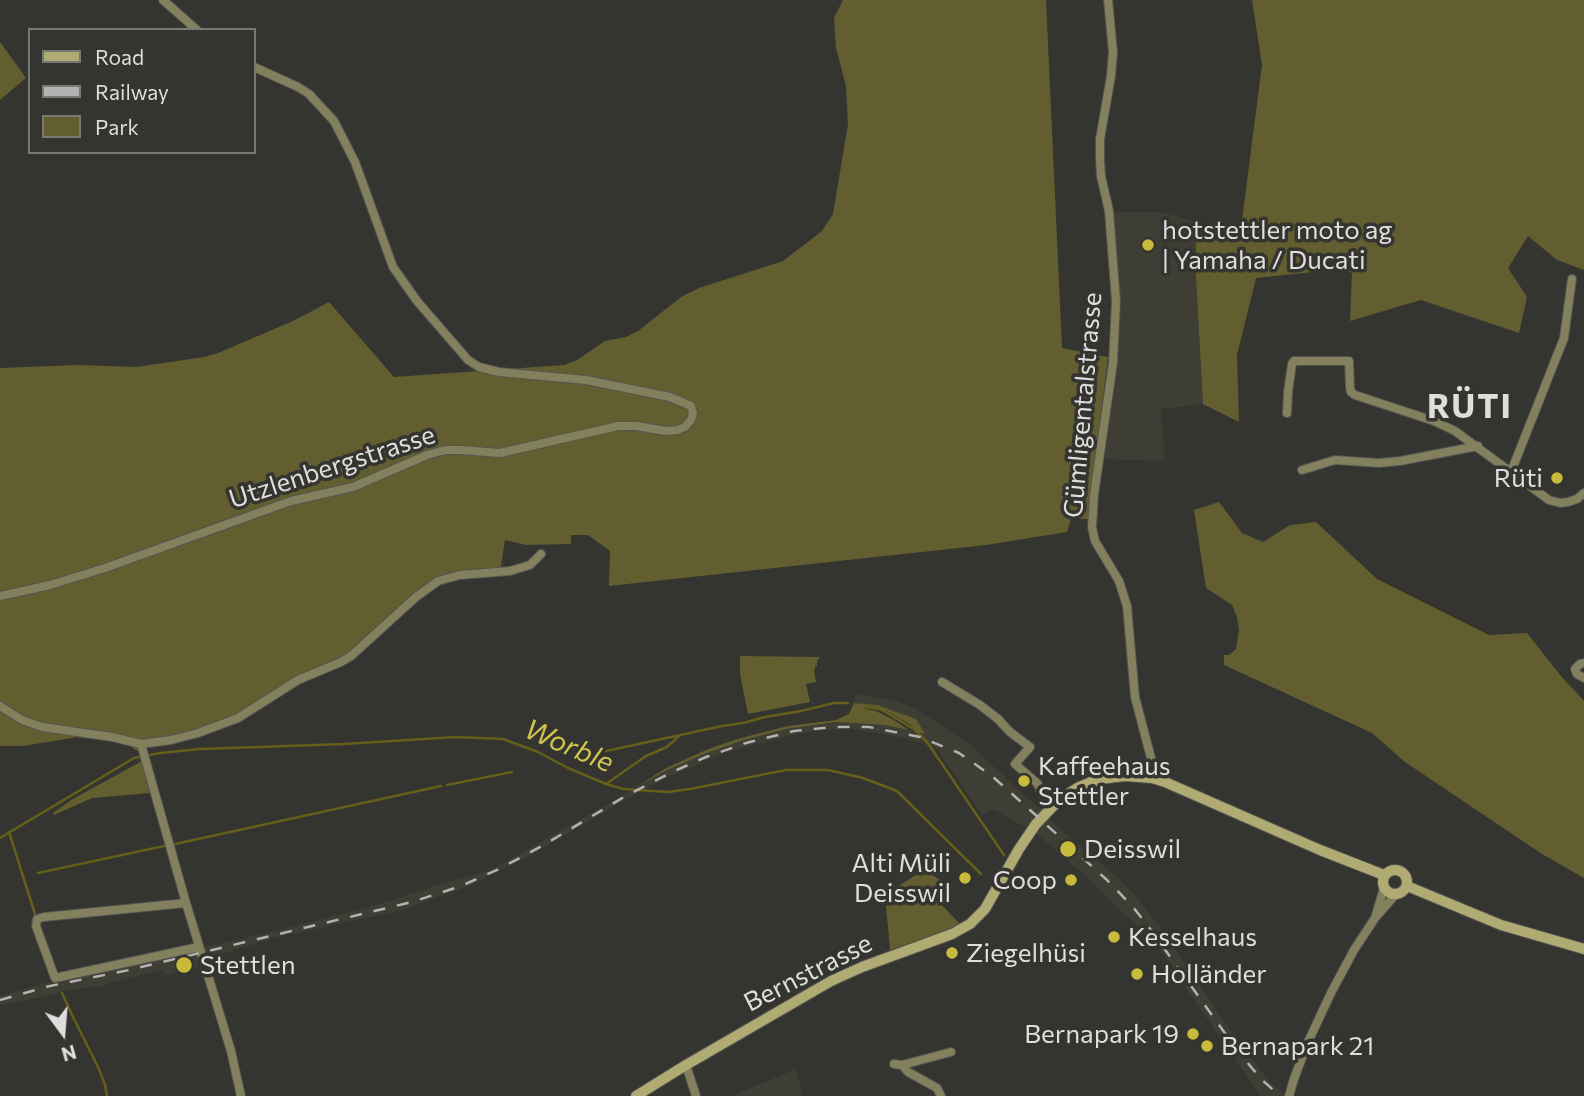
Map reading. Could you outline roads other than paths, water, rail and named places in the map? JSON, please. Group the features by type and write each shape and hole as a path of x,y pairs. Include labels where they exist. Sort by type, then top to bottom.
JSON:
{"main road":[{"name":"Bernstrasse","path":"636,1096 839,977 965,928 985,909 1027,836 1050,809 1074,790 1108,778 1140,777 1159,780 1384,875 1393,869 1400,870 1407,878 1407,886 1501,925 1584,949"},
{"path":"1384,875 1382,882 1389,893 1403,892 1407,886"}],"street":[{"path":"163,0 195,28"},
{"name":"Gümligentalstrasse","path":"1108,0 1111,76 1100,139 1100,160 1109,211 1116,301 1113,363 1092,527 1095,541 1115,573 1125,597 1136,703 1151,763 1159,775 1159,780"},
{"name":"Utzlenbergstrasse","path":"0,596 50,585 105,568 290,501 353,487 445,450 500,453 618,426 677,430 685,427 691,420 691,406 670,397 586,380 499,372 479,367 468,360 410,293 393,267 355,162 334,121 309,94 256,68"},
{"path":"1511,472 1561,347 1572,279"},
{"path":"1287,413 1294,362 1349,361 1351,393 1434,421 1465,436 1542,496 1554,502 1571,501 1584,493"},
{"path":"1302,470 1335,460 1379,463 1478,446"},
{"path":"0,706 22,720 42,727 112,737 142,747 181,737 230,722 298,680 341,662 438,581 460,575 510,571 530,565 541,554"},
{"path":"1584,663 1575,669 1577,674 1584,678"},
{"path":"942,682 980,705 1030,747 1014,764 1037,783 1050,809"},
{"path":"142,747 242,1096"},
{"path":"1140,777 1151,763"},
{"path":"1375,918 1384,888"},
{"path":"1289,1096 1298,1066 1322,1011 1354,950 1375,918 1396,894"},
{"path":"186,903 44,917 37,919 36,926 55,978 199,947"},
{"path":"942,1096 937,1088 898,1065 951,1052"},
{"path":"686,1065 696,1096"}],"waterway":[{"path":"583,756 834,703 848,703"},
{"path":"866,707 880,709 914,729 927,742 1004,855"},
{"path":"606,784 646,756 667,747 679,736"},
{"name":"Worble","path":"0,838 134,758 200,749 456,737 503,739 623,789 668,792 786,770 828,770 863,778 897,791 981,874"},
{"path":"447,785 512,772"},
{"path":"175,844 441,786"},
{"path":"9,832 35,914"},
{"path":"38,873 164,846"},
{"path":"62,993 99,1069 107,1096"}],"railway":[{"path":"0,1000 412,902 461,886 499,869 624,797 706,757 794,731 869,727 920,737 959,753 992,776 1040,819 1133,907 1237,1050 1261,1079 1280,1096"}],"place":[{"name":"hotstettler moto ag | Yamaha / Ducati","path":"1148,245"},
{"name":"Rüti","path":"1557,478"},
{"name":"Kaffeehaus Stettler","path":"1024,781"},
{"name":"Deisswil","path":"1068,849"},
{"name":"Alti Müli Deisswil","path":"965,878"},
{"name":"Coop","path":"1071,880"},
{"name":"Kesselhaus","path":"1114,937"},
{"name":"Ziegelhüsi","path":"952,953"},
{"name":"Stettlen","path":"184,965"},
{"name":"Holländer","path":"1137,974"},
{"name":"Bernapark 19","path":"1193,1034"},
{"name":"Bernapark 21","path":"1207,1046"}],"district":[{"name":"RÜTI","path":"1470,407"}]}
